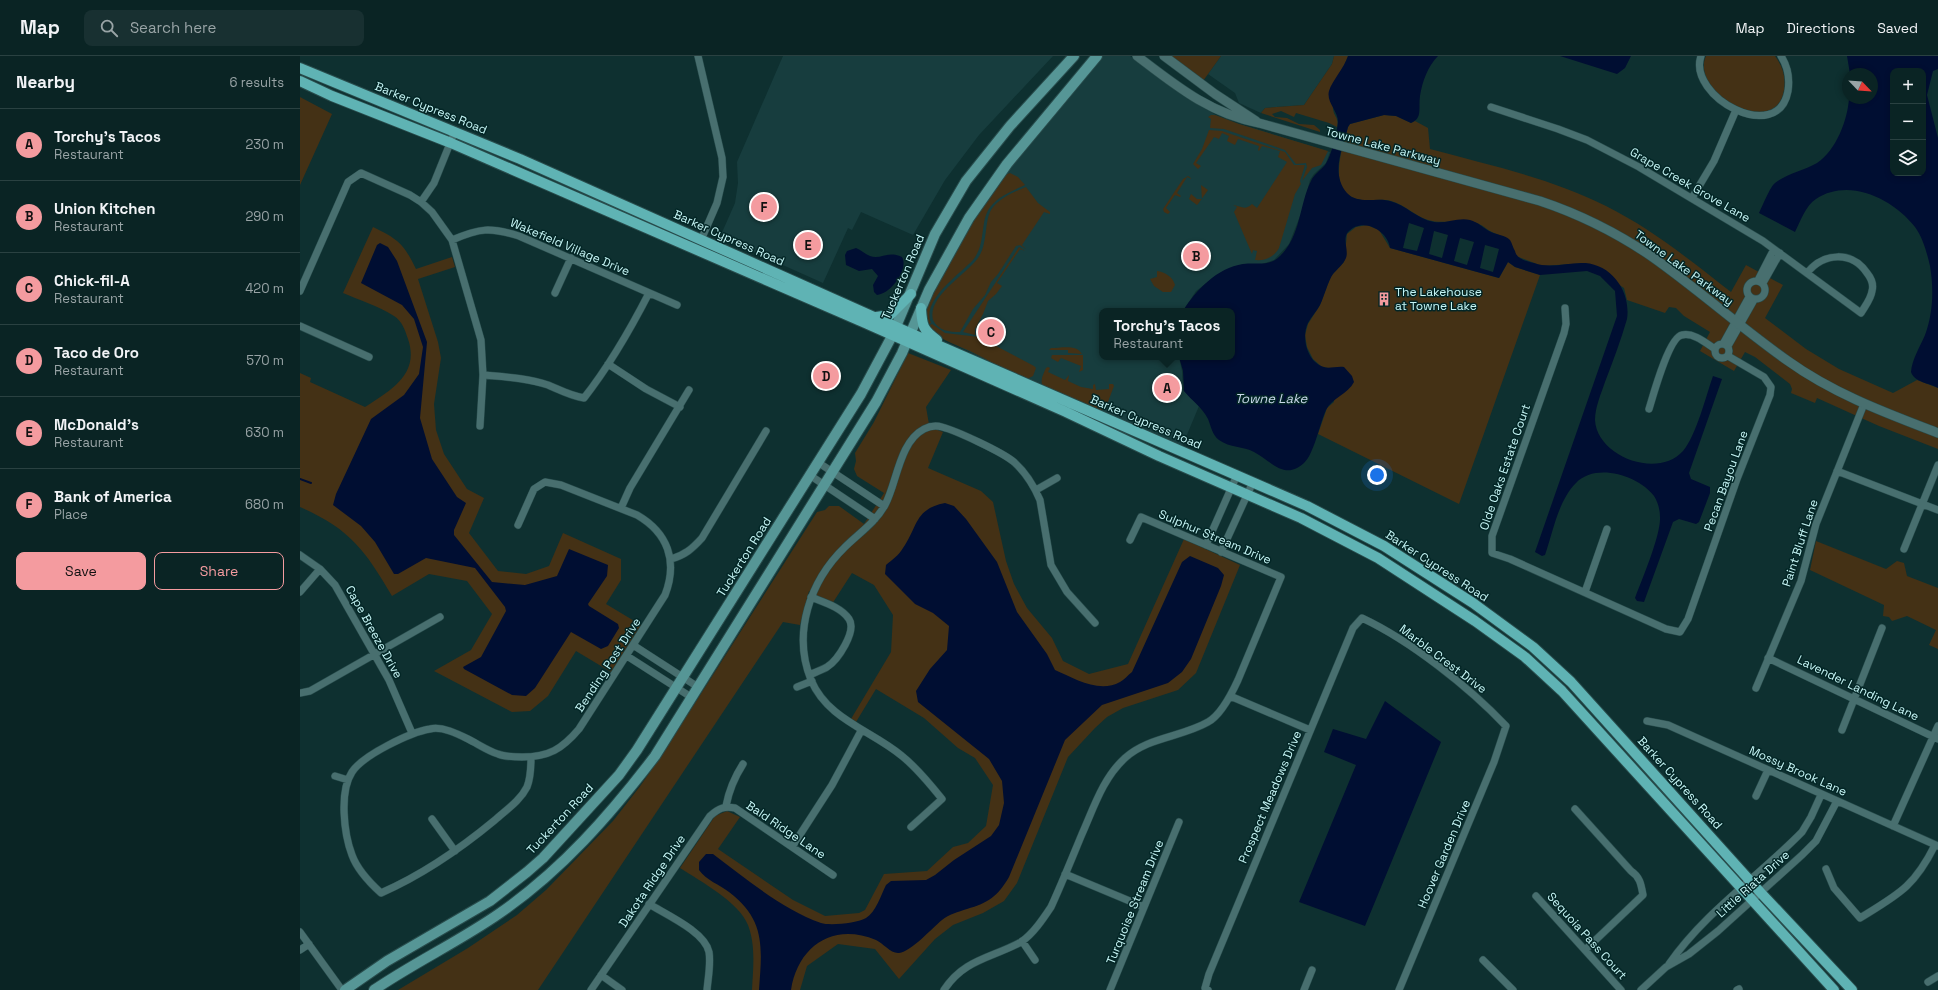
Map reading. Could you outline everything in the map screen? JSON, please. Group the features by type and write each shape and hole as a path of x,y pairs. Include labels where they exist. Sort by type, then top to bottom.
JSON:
{"main road":[{"name":"Tuckerton Road","path":"344,990 387,961 490,901 543,858 619,775 677,688 861,394 894,331 935,234 966,181 1001,136 1074,56"},
{"path":"374,990 405,969 451,944 500,913 536,885 577,849 618,805 655,756 826,485 876,402 950,251 989,188 1025,142 1097,56"},
{"name":"Barker Cypress Road","path":"300,68 455,131 538,167 876,318 894,331"},
{"name":"Barker Cypress Road","path":"300,81 332,96 451,143 623,219 894,331 1049,405 1301,518 1378,558 1475,621 1535,667 1562,691 1715,857 1752,901 1834,990"},
{"path":"534,179 538,167"},
{"path":"623,219 628,207"},
{"path":"659,234 680,237 692,242 701,240"},
{"path":"876,318 890,315 910,294"},
{"path":"921,308 921,319 926,332 954,352"},
{"name":"Barker Cypress Road","path":"908,338 954,352 1307,506 1384,546 1484,611 1533,647 1560,672 1622,737 1750,881 1852,990"},
{"path":"1049,405 1073,410 1102,423 1105,418"},
{"path":"1475,621 1484,611"},
{"path":"1613,746 1622,737"},
{"path":"527,872 536,885"}],"street":[{"path":"698,56 722,158 723,177 717,203 701,240"},
{"name":"Towne Lake Parkway","path":"1137,56 1181,90 1208,106 1239,120 1259,123 1540,201 1585,219 1618,236 1650,256 1808,374 1864,404 1938,433"},
{"name":"Towne Lake Parkway","path":"1164,56 1215,94 1259,123"},
{"path":"1701,56 1699,68 1706,84 1720,100 1736,110 1749,115 1765,116 1774,114 1786,100 1789,80 1787,67 1781,56"},
{"path":"1208,106 1215,94"},
{"name":"Grape Creek Grove Lane","path":"1491,107 1587,140 1639,167 1777,251 1861,313 1873,291 1872,279 1861,265 1846,257 1828,258 1812,266 1807,273"},
{"path":"1692,198 1714,160 1736,110"},
{"path":"421,202 434,183 455,131"},
{"path":"300,291 348,182 361,172 410,195 421,202 432,212 452,240 482,340 483,376 480,426"},
{"name":"Wakefield Village Drive","path":"452,240 475,230 497,229 519,236 677,305"},
{"path":"1760,282 1777,251"},
{"path":"555,293 571,258"},
{"path":"1751,298 1747,289 1748,286 1753,281 1760,282"},
{"path":"1728,356 1726,345 1751,298 1763,294 1764,290 1760,282"},
{"path":"483,376 526,379 548,385 574,396 584,398 630,330 649,292"},
{"name":"Olde Oaks Estate Court","path":"1565,308 1566,324 1564,333 1492,536 1492,553 1585,592 1666,629 1680,632"},
{"path":"300,326 369,357"},
{"path":"1648,409 1673,342 1681,335 1688,334 1715,349 1726,345"},
{"name":"Pecan Bayou Lane","path":"1680,632 1688,619 1737,479 1770,395 1771,388 1764,377 1728,356 1722,358 1718,357 1714,352 1715,349"},
{"path":"608,364 646,389 680,407"},
{"path":"621,508 630,488 689,390"},
{"name":"Paint Bluff Lane","path":"1756,688 1805,570 1816,524 1864,404"},
{"path":"911,827 942,799 902,755 842,719 832,709 811,678 804,655 804,632 807,609 811,597 835,558 878,516 884,506 903,455 915,437 922,430 931,426 946,428 998,452 1013,461 1036,490 1042,511 1051,565 1067,592 1095,623"},
{"path":"671,559 682,556 692,550 702,538 766,431"},
{"path":"819,463 884,506"},
{"path":"1904,549 1938,465"},
{"path":"1837,471 1938,510"},
{"path":"1206,545 1237,475"},
{"path":"811,476 856,506 878,516"},
{"path":"1036,490 1057,478"},
{"name":"Bending Post Drive","path":"348,780 352,772 363,760 412,733 433,728 450,732 498,754 513,757 545,755 558,749 569,741 579,729 665,595 669,583 671,559 665,542 647,520 621,508 561,485 545,482 534,489 518,525"},
{"path":"1221,552 1253,482"},
{"path":"841,495 849,484"},
{"path":"856,506 864,494"},
{"name":"Sulphur Stream Drive","path":"1130,540 1141,517 1281,577 1230,696"},
{"path":"1585,592 1607,529"},
{"name":"Cape Breeze Drive","path":"300,555 320,569 335,585 375,655 402,707 412,733"},
{"path":"300,592 320,569"},
{"path":"797,687 826,668 836,658 851,633 852,625 848,618 840,611 811,597"},
{"path":"300,693 310,691 440,618"},
{"name":"Marble Crest Drive","path":"1362,618 1375,624 1447,674 1482,701 1506,726"},
{"name":"Prospect Meadows Drive","path":"1207,989 1212,966 1310,730 1353,628 1362,618"},
{"path":"1842,730 1882,628"},
{"path":"633,645 698,687"},
{"path":"627,656 691,697"},
{"name":"Lavender Landing Lane","path":"1768,658 1935,737"},
{"path":"648,669 649,662 654,659"},
{"path":"659,676 666,666"},
{"path":"944,990 960,971 974,962 1022,941 1039,924 1051,907 1101,789 1113,770 1140,746 1209,722 1230,696 1310,730"},
{"name":"Mossy Brook Lane","path":"1647,721 1668,725 1937,845"},
{"name":"Hoover Garden Drive","path":"1399,990 1494,762 1506,726"},
{"path":"1893,826 1935,737 1938,726"},
{"path":"792,847 832,785 861,731"},
{"path":"335,776 348,780 344,812 345,826 352,856 370,883 381,893 419,874 454,851 520,798 531,775 531,757"},
{"path":"726,806 728,793 734,777 744,764"},
{"path":"1756,796 1768,770"},
{"name":"Little Riata Drive","path":"1641,990 1666,967 1682,945 1802,832 1811,817 1821,794"},
{"name":"Little Riata Drive","path":"1666,967 1689,954 1706,940 1761,893 1816,841 1837,801"},
{"name":"Bald Ridge Lane","path":"726,806 736,808 833,875"},
{"name":"Dakota Ridge Drive","path":"591,990 710,816 718,808 726,806"},
{"path":"1575,809 1631,871 1637,875 1641,883 1643,894 1585,950"},
{"path":"432,819 454,851"},
{"name":"Turquoise Stream Drive","path":"1110,990 1179,822"},
{"path":"1826,869 1834,888 1860,918 1908,887 1937,845"},
{"path":"1065,874 1144,907"},
{"name":"Sequoia Pass Court","path":"1536,896 1622,990"},
{"path":"649,904 690,929 706,942 709,954 707,990"},
{"path":"300,932 344,990"},
{"path":"1022,941 1035,960"},
{"path":"300,950 309,944"},
{"path":"1483,960 1512,990"},
{"path":"1304,990 1312,970"},
{"path":"601,975 622,990"},
{"path":"1928,982 1938,976"}],"shaded area":[{"path":"783,56 1053,56 979,135 945,180 913,235 861,212 852,230 848,228 823,283 720,237 735,203 738,183 737,162"},
{"path":"1102,56 1130,56 1182,95 1216,115 1236,123 1330,152 1326,163 1310,180 1302,211 1289,244 1274,260 1262,264 1243,264 1220,273 1196,291 1185,308 1099,308 1099,360 1180,360 1183,390 1199,406 1181,449 1026,380 930,332 925,308 1000,179"},
{"path":"1170,56 1221,56 1203,81"},
{"path":"1221,56 1334,56 1332,64 1304,105 1265,108 1261,113 1239,103 1235,93 1208,74"},
{"path":"1334,56 1348,56 1334,97 1333,109 1337,119 1337,127 1329,123 1296,113 1294,117 1281,111 1272,114 1275,117 1287,118 1299,124 1314,125 1320,130 1320,132 1261,113 1265,108 1304,105 1332,64"},
{"path":"1706,56 1775,56 1782,68 1785,81 1784,90 1778,105 1766,111 1751,111 1736,106 1721,96 1710,84 1704,70"},
{"path":"300,97 332,114 300,185"},
{"path":"1211,115 1328,151 1321,165 1312,168 1302,181 1307,167 1306,163 1296,164 1285,150 1224,129 1210,128 1211,119 1208,117"},
{"path":"1384,115 1396,116 1411,123 1415,121 1428,128 1430,149 1541,180 1585,196 1606,206 1655,235 1731,292 1746,265 1783,285 1765,318 1806,349 1839,369 1893,393 1917,380 1938,388 1938,449 1879,426 1817,398 1815,403 1791,393 1792,389 1790,384 1755,357 1745,352 1734,371 1700,351 1710,332 1684,316 1676,308 1669,307 1665,313 1627,300 1624,288 1586,263 1542,266 1516,256 1508,240 1479,224 1467,221 1441,222 1428,220 1391,201 1361,200 1348,194 1342,187 1339,178 1339,167 1340,156 1348,127 1350,124"},
{"path":"1209,130 1222,131 1285,152 1294,165 1305,165 1300,181 1301,184 1295,194 1279,248 1275,254 1269,258 1255,260 1257,251 1253,250 1252,254 1234,212 1237,207 1233,205 1245,208 1252,204 1257,208 1287,162 1278,157 1280,151 1262,146 1259,151 1259,146 1238,139 1235,145 1227,141 1229,136 1222,133 1219,139 1214,137 1196,163 1201,166 1198,169 1193,164 1202,149"},
{"path":"1010,173 1018,177 1025,185 1002,196 991,206 985,218 982,239 977,253 973,260 943,288 936,297 929,314 931,323 926,326 926,308 941,277 976,217 1004,175"},
{"path":"1188,176 1192,179 1187,177 1177,193 1181,196 1175,195 1166,208 1170,212 1168,214 1164,212 1163,209 1183,179"},
{"path":"1201,185 1208,190 1202,198"},
{"path":"1026,187 1038,203 1050,212 1050,214 1044,212 1022,245 1026,249 1020,245 1016,246 991,282 985,295 973,309 960,332 941,329 933,320 933,311 941,294 978,258 984,245 988,217 994,206 1014,192"},
{"path":"1191,194 1197,199 1202,199 1197,205 1189,199"},
{"path":"1367,225 1379,230 1390,248 1499,278 1508,262 1515,267 1540,275 1459,504 1318,434 1327,408 1334,402 1329,368 1322,367 1313,359 1307,347 1305,335 1308,324 1320,305 1331,276 1344,262 1347,234 1356,227"},
{"path":"373,227 389,235 399,243 408,254 416,269 452,257 455,267 418,279 438,342 441,358 434,404 436,430 444,454 467,489 484,498 469,533 498,571 526,574 549,566 563,533 621,559 621,580 606,604 641,625 611,672 576,651 548,696 530,711 512,712 434,671 471,650 492,614 467,581 429,574 392,596 373,566 355,542 332,524 300,507 300,373 311,378 310,382 365,407 401,380 407,371 410,362 411,351 408,339 399,320 382,309 343,293"},
{"path":"1019,247 1025,251 1020,249 997,283 1002,286 988,301 975,329 975,335 963,332"},
{"path":"1157,271 1163,272 1171,277 1175,285 1171,292 1163,292 1154,286 1150,279 1157,277"},
{"path":"932,324 945,333 979,337 1034,366 1036,368 1033,376 1027,379 1019,376 947,341 926,327"},
{"path":"1051,348 1073,348 1080,351 1082,354 1068,353 1068,350 1049,350"},
{"path":"908,353 951,370 926,407 930,430 935,429 943,432 928,468 981,491 993,502 1006,561 1014,584 1027,608 1052,638 1063,661 1089,674 1128,664 1184,539 1240,565 1196,673 1178,690 1123,708 1107,717 1095,728 1068,757 1017,883 1004,901 983,913 953,925 935,939 899,979 875,949 838,944 807,966 800,990 752,990 752,941 751,933 743,916 728,900 680,868 715,816 727,811 740,817 718,849 793,900 825,916 859,913 865,910 884,874 927,871 953,847 968,843 986,826 993,785 975,758 958,748 924,718 876,689 856,722 851,719 891,652 893,615 874,585 852,573 832,604 809,591 800,625 783,622 538,990 398,990 468,948 517,915 546,890 613,821 641,785 665,750 817,512 825,510 829,506 839,506 864,524 884,493 857,476 854,469 856,461 855,453 874,422"},
{"path":"1052,355 1083,355 1083,370 1079,372 1081,366 1061,358 1058,362 1051,358"},
{"path":"1046,368 1050,368 1048,372 1065,380 1069,375 1068,381 1081,387 1093,389 1093,385 1095,384 1096,390 1109,389 1109,384 1113,384 1114,386 1106,407 1101,411 1044,388 1042,378"},
{"path":"1816,541 1886,569 1897,561 1904,563 1907,576 1938,588 1938,649 1929,645 1936,630 1907,616 1892,621 1889,617 1883,616 1884,605 1810,570"}],"water":[{"name":"Towne Lake","path":"1348,56 1438,56 1428,69 1422,85 1419,114 1415,121 1411,123 1396,116 1384,115 1350,124 1348,127 1339,160 1339,177 1342,185 1351,197 1362,200 1390,201 1422,218 1434,222 1461,219 1473,221 1491,232 1508,238 1511,241 1516,254 1523,260 1540,265 1585,263 1595,265 1604,269 1618,282 1623,290 1626,300 1627,319 1620,343 1598,401 1595,415 1598,433 1606,444 1617,453 1630,460 1645,463 1659,463 1672,459 1683,451 1692,436 1713,376 1722,379 1689,473 1691,479 1710,487 1710,493 1699,522 1696,524 1679,519 1673,522 1644,602 1637,601 1635,598 1658,535 1660,512 1658,503 1654,496 1647,489 1628,478 1617,474 1595,473 1584,477 1576,483 1570,490 1560,508 1545,555 1542,556 1535,552 1617,316 1615,291 1600,276 1587,271 1540,275 1515,267 1508,262 1499,278 1390,248 1385,236 1380,231 1361,225 1354,227 1346,235 1346,258 1331,277 1320,305 1308,323 1305,335 1307,348 1313,360 1326,368 1344,367 1352,376 1354,382 1348,390 1332,402 1326,410 1314,446 1308,459 1304,463 1297,468 1284,470 1278,468 1250,450 1223,443 1215,436 1203,411 1184,391 1183,371 1180,360 1235,360 1235,308 1185,308 1194,295 1208,281 1224,270 1243,264 1272,262 1287,248 1296,230 1311,181 1315,174 1325,165 1331,151 1338,122 1329,99 1329,91"},
{"path":"1560,56 1631,56 1625,68 1617,74"},
{"path":"1847,56 1938,56 1938,69 1933,71 1927,95 1938,138 1938,388 1918,380 1911,372 1916,353 1928,327 1932,301 1932,284 1930,266 1926,251 1918,231 1906,217 1883,200 1870,194 1842,190 1829,193 1812,202 1795,232 1759,213 1775,183 1817,163 1830,151 1840,134 1848,104 1878,104 1878,68 1849,68"},
{"path":"380,243 388,247 397,261 427,342 420,418 432,459 457,497 466,503 454,530 454,535 492,582 525,585 557,576 569,549 608,565 607,576 588,604 618,624 619,628 608,646 601,649 571,632 535,688 526,696 512,695 464,669 463,667 481,657 506,611 505,607 475,568 426,558 398,574 394,574 375,542 361,526 333,505 336,494 371,419 404,395 419,374 423,347 414,319 402,305 361,283 377,245"},
{"path":"856,248 874,257 892,254 902,257 904,262 903,268 893,286 882,294 877,295 874,292 873,285 878,276 872,269 859,271 846,265 845,255 847,251"},
{"path":"945,503 954,506 966,519 997,562 1017,612 1047,654 1055,670 1087,684 1095,686 1112,685 1122,681 1132,672 1182,562 1190,556 1218,568 1224,575 1221,586 1191,659 1182,672 1168,683 1102,705 1065,740 1009,877 1001,889 992,898 974,907 948,916 910,948 899,953 893,952 879,941 860,935 846,934 832,936 820,942 810,950 801,961 795,974 791,990 759,990 761,948 756,924 750,913 741,903 729,892 705,877 699,870 699,862 706,854 713,854 765,893 793,910 821,923 844,924 862,920 870,915 873,912 886,885 891,881 926,880 991,836 999,825 1004,803 1002,781 989,759 918,702 916,691 930,669 947,650 949,626 933,613 915,604 885,574 886,565 901,551 922,514 935,506"},
{"path":"1385,701 1441,742 1365,926 1299,902 1356,765 1324,752 1333,729 1366,739"}],"pier":[{"path":"1409,223 1424,228 1417,251 1403,248"},
{"path":"1434,231 1448,235 1442,258 1429,254"},
{"path":"1460,238 1474,242 1467,265 1454,261"},
{"path":"1485,245 1499,249 1493,272 1480,268"}],"waterway":[{"path":"300,479 311,483"}],"place":[{"name":"Bank of America","path":"764,207"},
{"name":"McDonald's","path":"808,245"},
{"name":"Union Kitchen","path":"1196,256"},
{"name":"The Lakehouse at Towne Lake","path":"1384,299"},
{"name":"Chick-fil-A","path":"991,332"},
{"name":"Taco de Oro","path":"826,376"},
{"name":"Torchy's Tacos","path":"1167,388"}]}
